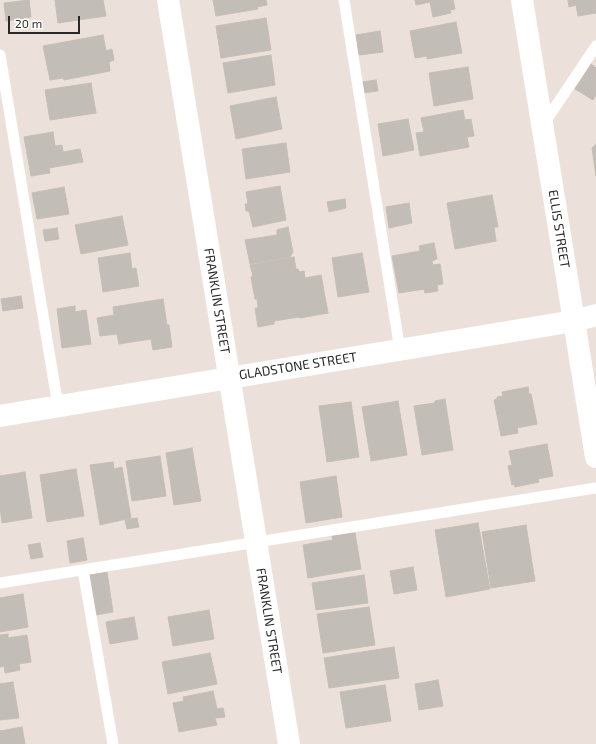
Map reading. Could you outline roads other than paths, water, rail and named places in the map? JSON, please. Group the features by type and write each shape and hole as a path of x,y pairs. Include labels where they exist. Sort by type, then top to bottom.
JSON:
{"street":[{"name":"FRANKLIN STREET","path":"168,0 289,744"},
{"name":"ELLIS STREET","path":"522,0 596,457"},
{"name":"GLADSTONE STREET","path":"0,416 574,321 596,315"}],"lane":[{"path":"344,0 400,350"},
{"path":"542,126 596,46"},
{"path":"0,55 58,406"},
{"path":"0,583 596,488"},
{"path":"83,570 113,744"}]}
